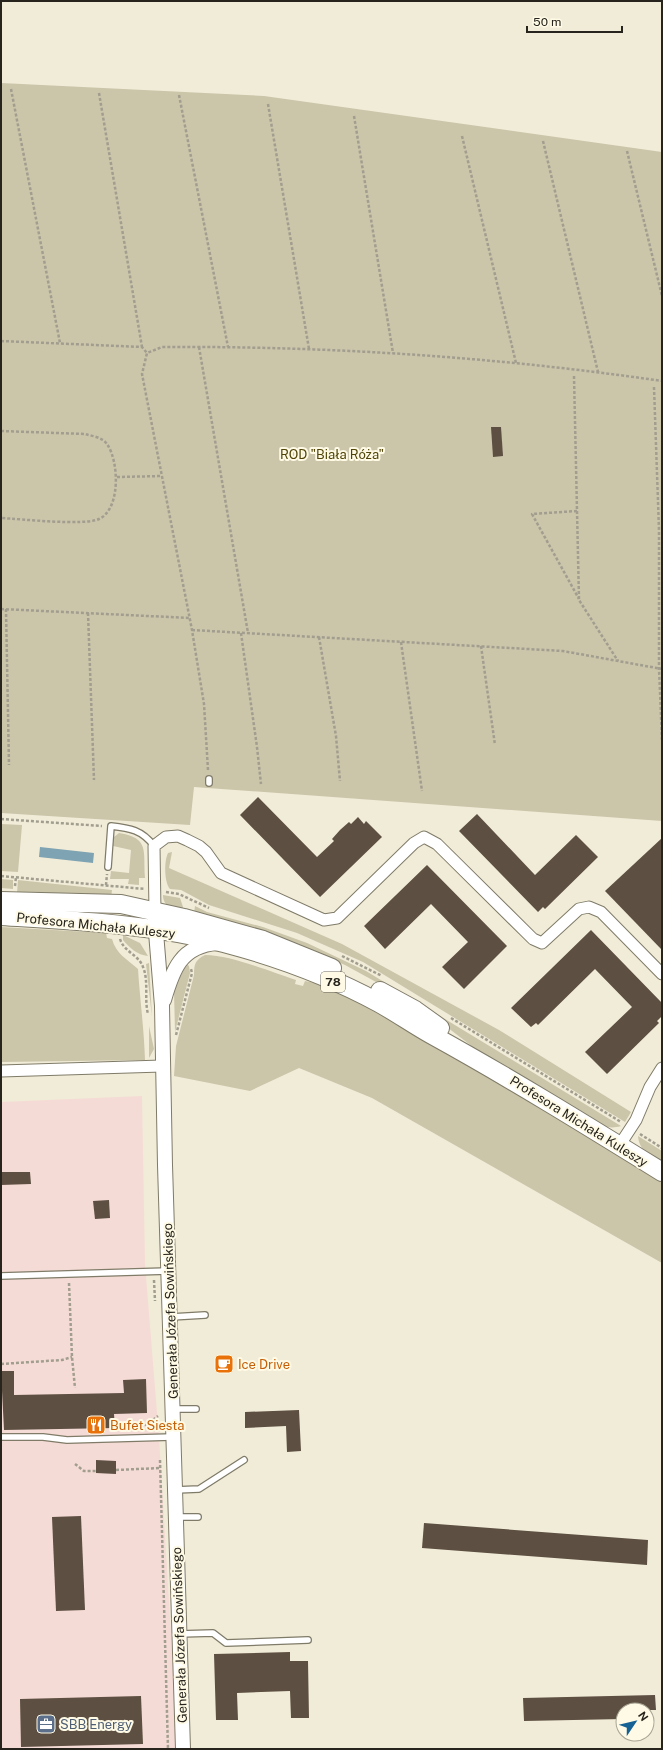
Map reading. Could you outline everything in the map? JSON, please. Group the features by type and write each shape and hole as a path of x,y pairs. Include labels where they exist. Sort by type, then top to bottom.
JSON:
{"main road":[{"name":"Profesora Michała Kuleszy","path":"8,896 121,904 182,933 265,955 344,986 496,1070 662,1172"},
{"name":"Profesora Michała Kuleszy","path":"1,916 104,922 155,921 211,924 263,940 335,969 415,1010 496,1070"}],"street":[{"path":"155,921 157,844 180,843 187,840 199,846 206,852 222,873 324,920 336,918 414,843 424,837 437,844 533,939 542,943 579,909 589,907 601,912 662,974"},
{"name":"Generała Józefa Sowińskiego","path":"155,921 162,1006 162,1066 171,1317 183,1749"},
{"path":"162,1006 171,978 184,956 200,946 224,943"},
{"path":"1,1071 162,1066"},
{"path":"619,1146 636,1120 650,1087 662,1068"}],"lane":[{"path":"108,867 111,826 134,829 144,834 157,844"},
{"path":"1,1276 169,1271"},
{"path":"171,1317 205,1315"},
{"path":"173,1410 196,1409"},
{"path":"1,1438 43,1437 67,1440 174,1437"},
{"path":"175,1490 199,1489 244,1460"},
{"path":"176,1517 198,1517"},
{"path":"179,1634 213,1633 226,1643 308,1640"}],"path":[{"path":"11,89 60,343"},
{"path":"99,93 142,347 147,353"},
{"path":"180,95 228,347"},
{"path":"268,104 309,349"},
{"path":"354,116 393,353"},
{"path":"462,136 516,363"},
{"path":"543,141 598,372"},
{"path":"627,151 662,296"},
{"path":"1,341 142,347"},
{"path":"147,353 162,347 309,349 393,353 460,357 598,372 662,381"},
{"path":"199,347 248,633"},
{"path":"147,353 142,374 192,630 204,704 209,781"},
{"path":"574,376 580,600"},
{"path":"654,387 659,530 662,740"},
{"path":"1,431 85,434 96,436 106,443 117,477 112,502 106,514 98,519 84,522 1,518"},
{"path":"117,477 162,476"},
{"path":"577,511 532,514 580,600 618,661"},
{"path":"1,609 190,618"},
{"path":"6,610 9,765"},
{"path":"88,613 94,780"},
{"path":"192,630 563,651 660,668"},
{"path":"240,633 257,747 260,784"},
{"path":"319,637 336,736 340,781"},
{"path":"401,642 422,791"},
{"path":"481,646 495,745"},
{"path":"1,819 111,826"},
{"path":"1,876 135,888"},
{"path":"8,896 16,877"},
{"path":"167,892 179,894 190,900"},
{"path":"118,935 122,945 140,960 144,968 147,1008"},
{"path":"174,1039 192,973 190,962"},
{"path":"69,1283 72,1357 75,1388"},
{"path":"1,1364 62,1360 72,1357"},
{"path":"75,1464 84,1471 96,1471"},
{"path":"116,1470 160,1468 168,1749"}],"shaded area":[{"path":"142,1096 145,1264 159,1437 178,1749 1,1749 1,1102"}],"green space":[{"name":"ROD \"Biała Róża\"","path":"1,83 264,96 662,152 662,821 194,787 190,825 1,813"},
{"path":"1,824 22,825 18,872 1,871"},
{"path":"119,833 136,838 143,847 145,878 139,878 139,885 128,884 129,879 110,879 111,871 129,873 131,850 113,846 114,837"},
{"path":"172,852 169,868 342,944 499,1030 631,1112 625,1122 363,962 297,933 209,905 181,890 170,889 167,882 165,866 168,853"},
{"path":"1,879 13,880 13,889 1,888"},
{"path":"18,880 112,890 111,899 17,893"},
{"path":"163,895 180,898 183,907 182,911 167,905 163,899"},
{"path":"195,906 207,912 263,927 307,943 366,971 621,1126 608,1127 595,1123 473,1047 418,1005 345,965 308,949 194,913"},
{"path":"1,927 106,933 107,938 112,939 116,949 138,969 145,1060 1,1062"},
{"path":"123,935 140,943 148,956 137,953 131,948 123,940"},
{"path":"205,955 227,958 251,964 296,980 295,984 303,986 305,981 330,986 418,1032 662,1181 662,1263 372,1098 299,1068 250,1091 174,1076 176,1046 194,975 195,965 199,959"},
{"path":"184,961 189,966 190,973 175,1032 174,991"},
{"path":"149,963 152,1017 146,964"},
{"path":"149,1026 154,1049 149,1058"},
{"path":"638,1136 662,1151 662,1163 643,1149"}],"water":[{"path":"40,847 94,853 93,863 39,857"}],"building":[{"path":"491,427 501,427 503,456 493,457"},
{"path":"258,797 317,857 334,841 332,839 340,830 349,822 351,824 358,817 364,824 366,821 382,837 320,897 240,815"},
{"path":"477,814 535,875 576,835 598,857 545,909 543,907 538,912 459,831"},
{"path":"662,838 662,950 605,891"},
{"path":"427,865 507,946 464,989 442,967 468,942 431,904 385,949 364,926"},
{"path":"591,930 662,1003 662,1016 657,1021 659,1023 607,1074 585,1052 632,1007 595,969 538,1025 536,1023 531,1027 511,1008"},
{"path":"1,1172 30,1172 31,1184 1,1185"},
{"path":"109,1200 110,1218 95,1219 93,1201"},
{"path":"1,1371 14,1371 14,1395 124,1393 123,1380 146,1379 147,1413 114,1414 115,1428 4,1430"},
{"path":"299,1410 301,1451 287,1452 286,1426 245,1428 245,1412"},
{"path":"96,1460 116,1461 116,1474 96,1473"},
{"path":"81,1516 85,1610 56,1611 52,1517"},
{"path":"424,1523 648,1540 647,1565 422,1548"},
{"path":"290,1652 290,1661 308,1661 309,1718 291,1718 290,1691 237,1693 238,1720 216,1720 214,1654"},
{"path":"655,1695 656,1710 655,1702 615,1702 615,1719 524,1721 523,1698"},
{"path":"141,1696 143,1744 21,1747 20,1699"}],"place":[{"name":"Ice Drive","path":"224,1364"},
{"name":"Bufet Siesta","path":"96,1425"},
{"name":"SBB Energy","path":"46,1724"}]}
